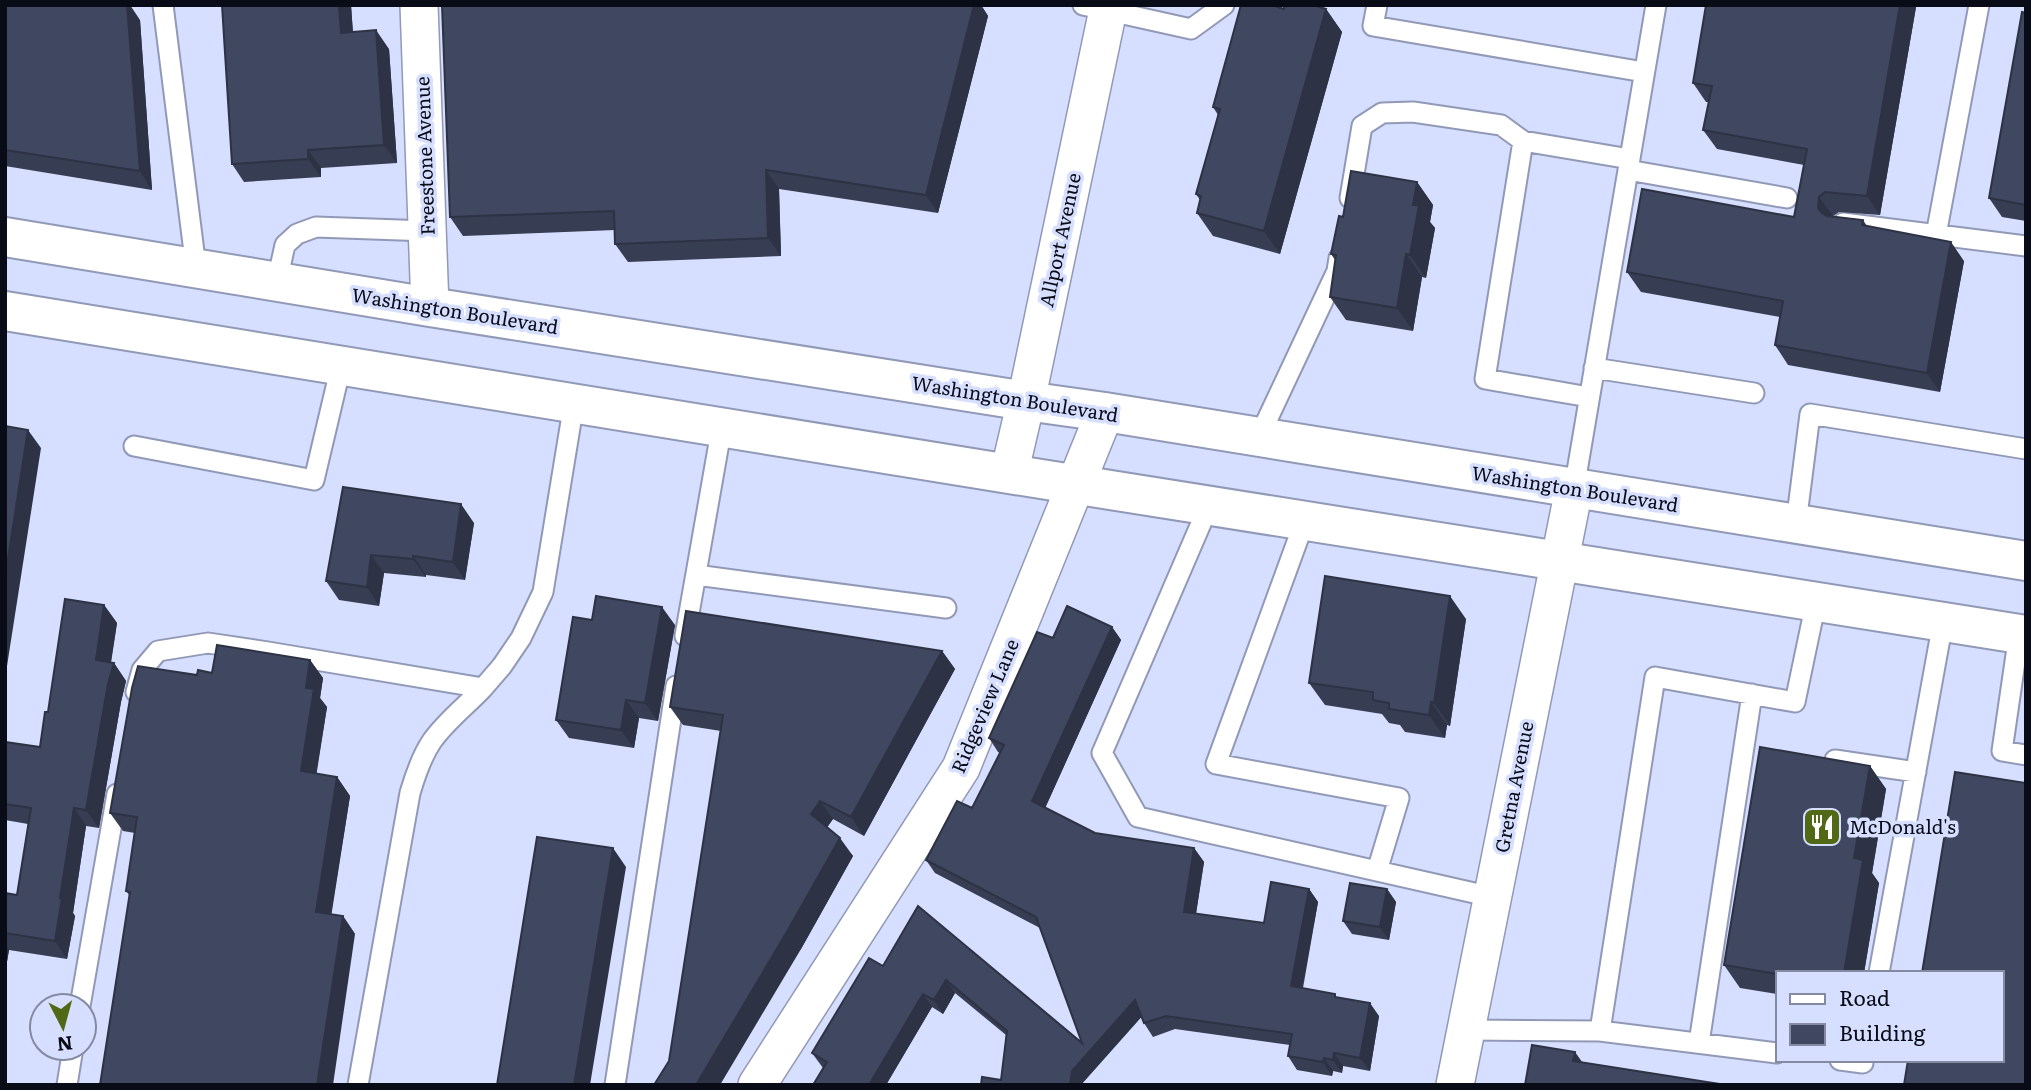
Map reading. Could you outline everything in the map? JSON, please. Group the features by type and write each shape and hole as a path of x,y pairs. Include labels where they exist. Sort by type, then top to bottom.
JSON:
{"main road":[{"name":"Washington Boulevard","path":"5,237 2026,561"},
{"path":"5,311 1009,474 2023,634"}],"street":[{"name":"Freestone Avenue","path":"419,5 430,307"},
{"name":"Allport Avenue","path":"1009,474 1026,401 1100,7"},
{"name":"Ridgeview Lane","path":"757,1085 961,768 1105,412"},
{"name":"Gretna Avenue","path":"1455,1085 1574,489"}],"lane":[{"path":"163,5 195,268"},
{"path":"1100,7 1191,29 1224,5"},
{"path":"1377,5 1373,26 1644,72"},
{"path":"1574,489 1656,5"},
{"path":"1936,235 1979,5"},
{"path":"1346,218 1362,126 1382,113 1413,112 1501,125 1523,141 1787,198"},
{"path":"1523,141 1485,379 1589,397"},
{"path":"1843,223 2026,247"},
{"path":"277,281 285,246 297,234 316,227 428,231"},
{"path":"1259,438 1337,271 1342,244"},
{"path":"134,446 314,480 341,366"},
{"path":"1594,368 1754,393"},
{"path":"358,1085 410,793 430,743 502,666 521,638 543,592 575,403"},
{"path":"1796,524 1810,414 2026,449"},
{"path":"615,1085 680,663 722,426"},
{"path":"1209,505 1102,753 1138,817 1492,897"},
{"path":"1305,520 1216,764 1399,798 1377,871"},
{"path":"696,575 946,608"},
{"path":"1600,1031 1655,677 1795,702 1816,602"},
{"path":"1879,971 1943,622"},
{"path":"2023,634 2002,751 2026,755"},
{"path":"133,704 142,670 158,652 208,643 483,688"},
{"path":"1699,1043 1750,749 1752,694"},
{"path":"1823,759 1916,772"},
{"path":"82,992 121,773"},
{"path":"1466,1030 1600,1031 1776,1052"},
{"path":"66,1085 70,1062"}],"building":[{"path":"5,5 127,5 140,171 5,150"},
{"path":"222,5 339,5 341,33 376,30 384,145 308,150 308,159 232,164"},
{"path":"442,5 974,5 926,195 766,170 768,238 615,244 614,211 450,217"},
{"path":"1241,5 1272,5 1284,9 1285,5 1313,5 1326,9 1264,231 1197,213 1201,196 1196,194 1220,109 1213,107"},
{"path":"1706,5 1900,5 1867,196 1825,192 1819,197 1818,208 1827,216 1863,220 1862,225 1951,242 1927,373 1775,345 1783,301 1627,272 1642,189 1794,217 1807,149 1703,130 1712,86 1693,83"},
{"path":"2022,12 2026,13 2026,205 1989,198"},
{"path":"1351,171 1417,182 1413,205 1419,205 1410,255 1406,254 1397,308 1330,297 1336,255 1331,254 1339,216 1343,217"},
{"path":"5,426 28,430 5,578"},
{"path":"343,487 461,504 453,562 413,556 413,559 371,555 367,587 326,581"},
{"path":"1325,576 1450,596 1434,703 1431,702 1429,715 1389,709 1389,703 1373,700 1373,692 1309,683"},
{"path":"596,596 662,607 645,703 626,700 621,730 556,720 573,617 592,620"},
{"path":"65,599 104,605 96,660 114,663 86,810 74,808 55,941 5,933 5,893 17,895 31,808 5,804 5,742 40,747"},
{"path":"1067,606 1112,627 1032,801 1095,833 1194,848 1184,912 1264,923 1271,882 1309,889 1291,986 1370,1003 1360,1058 1334,1053 1333,1060 1324,1058 1323,1062 1288,1056 1292,1034 1166,1016 1144,1023 1135,1000 1072,1071 1070,1085 981,1085 982,1077 1001,1080 1007,1031 946,980 934,1000 923,994 869,1085 813,1085 827,1062 812,1053 869,958 883,966 918,906 1082,1043 1036,917 926,860 957,801 972,808 1004,745 989,738 1037,632 1053,638"},
{"path":"686,611 942,651 851,817 820,801 811,814 840,838 696,1085 654,1085 669,1061 723,715 670,707"},
{"path":"217,645 310,660 306,688 314,689 301,771 337,777 316,912 343,916 317,1085 100,1085 130,892 126,891 137,817 110,813 132,688 138,666 197,675 198,670 212,673"},
{"path":"1760,747 1870,766 1854,858 1863,860 1844,971 1776,971 1776,974 1724,965"},
{"path":"1955,772 2026,783 2026,1085 1904,1085 1908,1062 2003,1062 2003,971 1922,971"},
{"path":"537,837 613,848 574,1085 497,1085"},
{"path":"1350,883 1387,889 1380,927 1343,921"},
{"path":"1532,1045 1575,1052 1573,1061 1726,1085 1525,1085"}],"place":[{"name":"McDonald's","path":"1822,827"}]}
